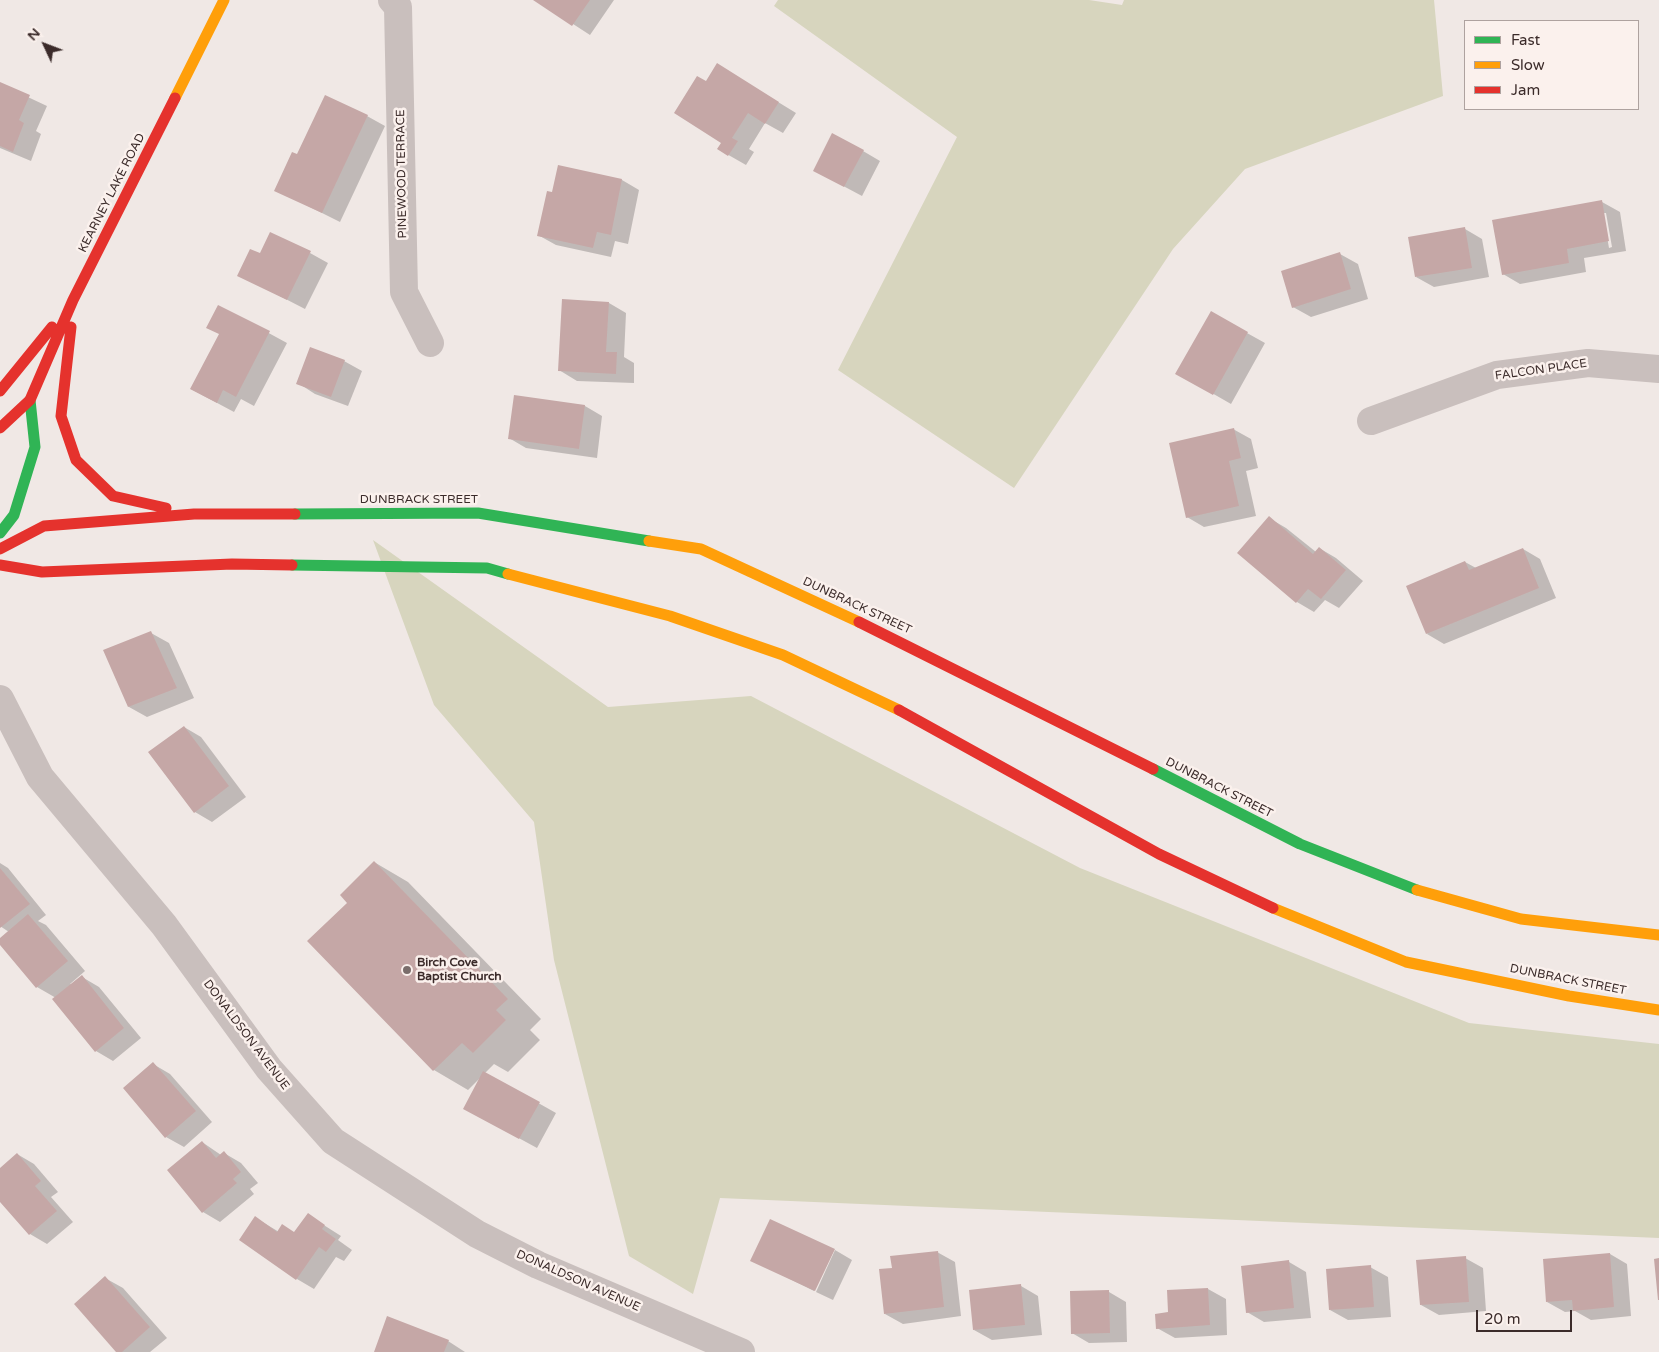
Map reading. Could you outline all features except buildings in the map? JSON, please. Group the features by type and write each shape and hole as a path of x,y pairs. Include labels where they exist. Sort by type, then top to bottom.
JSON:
{"main road":[{"name":"KEARNEY LAKE ROAD","path":"0,428 30,400 74,300 224,0"},
{"path":"0,391 74,300"},
{"path":"74,300 61,416 76,460 113,496 194,514"},
{"name":"KEARNEY LAKE ROAD","path":"0,533 14,515 35,447 30,400"},
{"name":"DUNBRACK STREET","path":"0,550 44,526 194,514 478,513 701,549 888,635 1300,844 1417,890 1522,919 1659,935"},
{"name":"DUNBRACK STREET","path":"0,565 42,572 232,564 487,568 670,616 783,655 877,698 1159,854 1280,911 1406,962 1569,996 1659,1010"}],"street":[{"name":"PINEWOOD TERRACE","path":"392,0 398,7 404,292 430,343"},
{"name":"FALCON PLACE","path":"1371,421 1497,375 1588,363 1659,369"},
{"name":"DONALDSON AVENUE","path":"0,699 40,777 164,925 269,1069 332,1141 477,1234 538,1265 741,1352"}],"shaded area":[{"path":"778,0 1089,0 1122,5 1124,0 1434,0 1443,96 1245,169 1173,249 1014,488 838,370 957,137 774,6"},
{"path":"373,540 608,707 751,696 1080,868 1469,1023 1659,1044 1659,1238 720,1198 693,1294 629,1256 554,960 534,822 434,705"}],"traffic: fast":[{"path":"0,533 14,515 35,447 30,400"},
{"path":"295,514 478,513 649,541"},
{"path":"292,565 487,568 508,574"},
{"path":"1153,769 1300,844 1417,890"}],"traffic: slow":[{"path":"175,98 224,0"},
{"path":"649,541 701,549 859,622"},
{"path":"508,574 670,616 783,655 899,710"},
{"path":"1417,890 1521,919 1659,935"},
{"path":"1273,908 1406,962 1569,996 1659,1010"}],"traffic: jam":[{"path":"0,428 30,400 73,300 175,98"},
{"path":"0,391 52,327"},
{"path":"71,327 61,416 76,460 113,496 166,508"},
{"path":"0,549 44,526 194,514 295,514"},
{"path":"0,565 42,572 232,564 292,565"},
{"path":"859,622 1153,769"},
{"path":"899,710 1159,854 1273,908"}],"place":[{"name":"Birch Cove Baptist Church","path":"407,970"}]}
